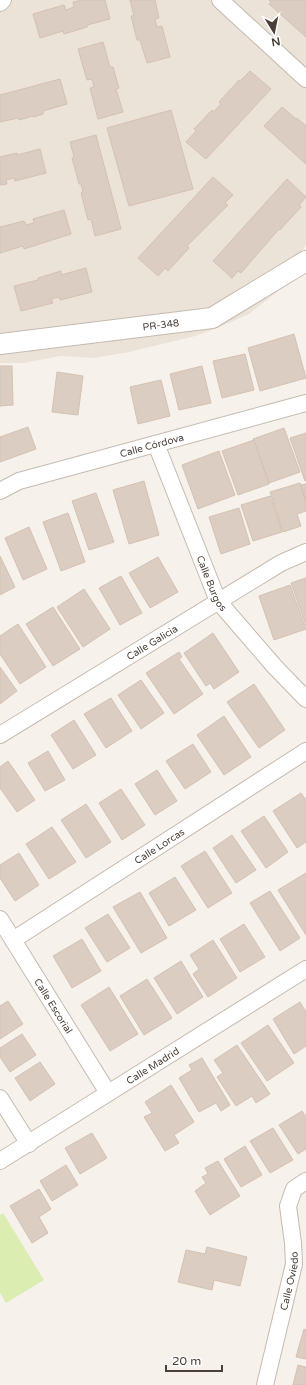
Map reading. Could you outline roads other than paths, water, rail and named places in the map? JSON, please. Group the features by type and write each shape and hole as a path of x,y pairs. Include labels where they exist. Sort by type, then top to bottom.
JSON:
{"street":[{"path":"0,3 3,0"},
{"path":"220,0 306,79"},
{"name":"PR-348","path":"0,344 212,318 306,261"},
{"name":"Calle Córdova","path":"0,491 19,481 306,403"},
{"name":"Calle Burgos","path":"156,444 218,601 275,667 306,700"},
{"name":"Calle Galicia","path":"0,735 281,563 306,552"},
{"name":"Calle Lorcas","path":"13,940 306,751"},
{"name":"Calle Escorial","path":"0,918 108,1093"},
{"name":"Calle Madrid","path":"0,1161 306,969"},
{"path":"0,1098 29,1144"},
{"name":"Calle Oviedo","path":"265,1385 294,1264 288,1206 294,1189 306,1182"}]}
